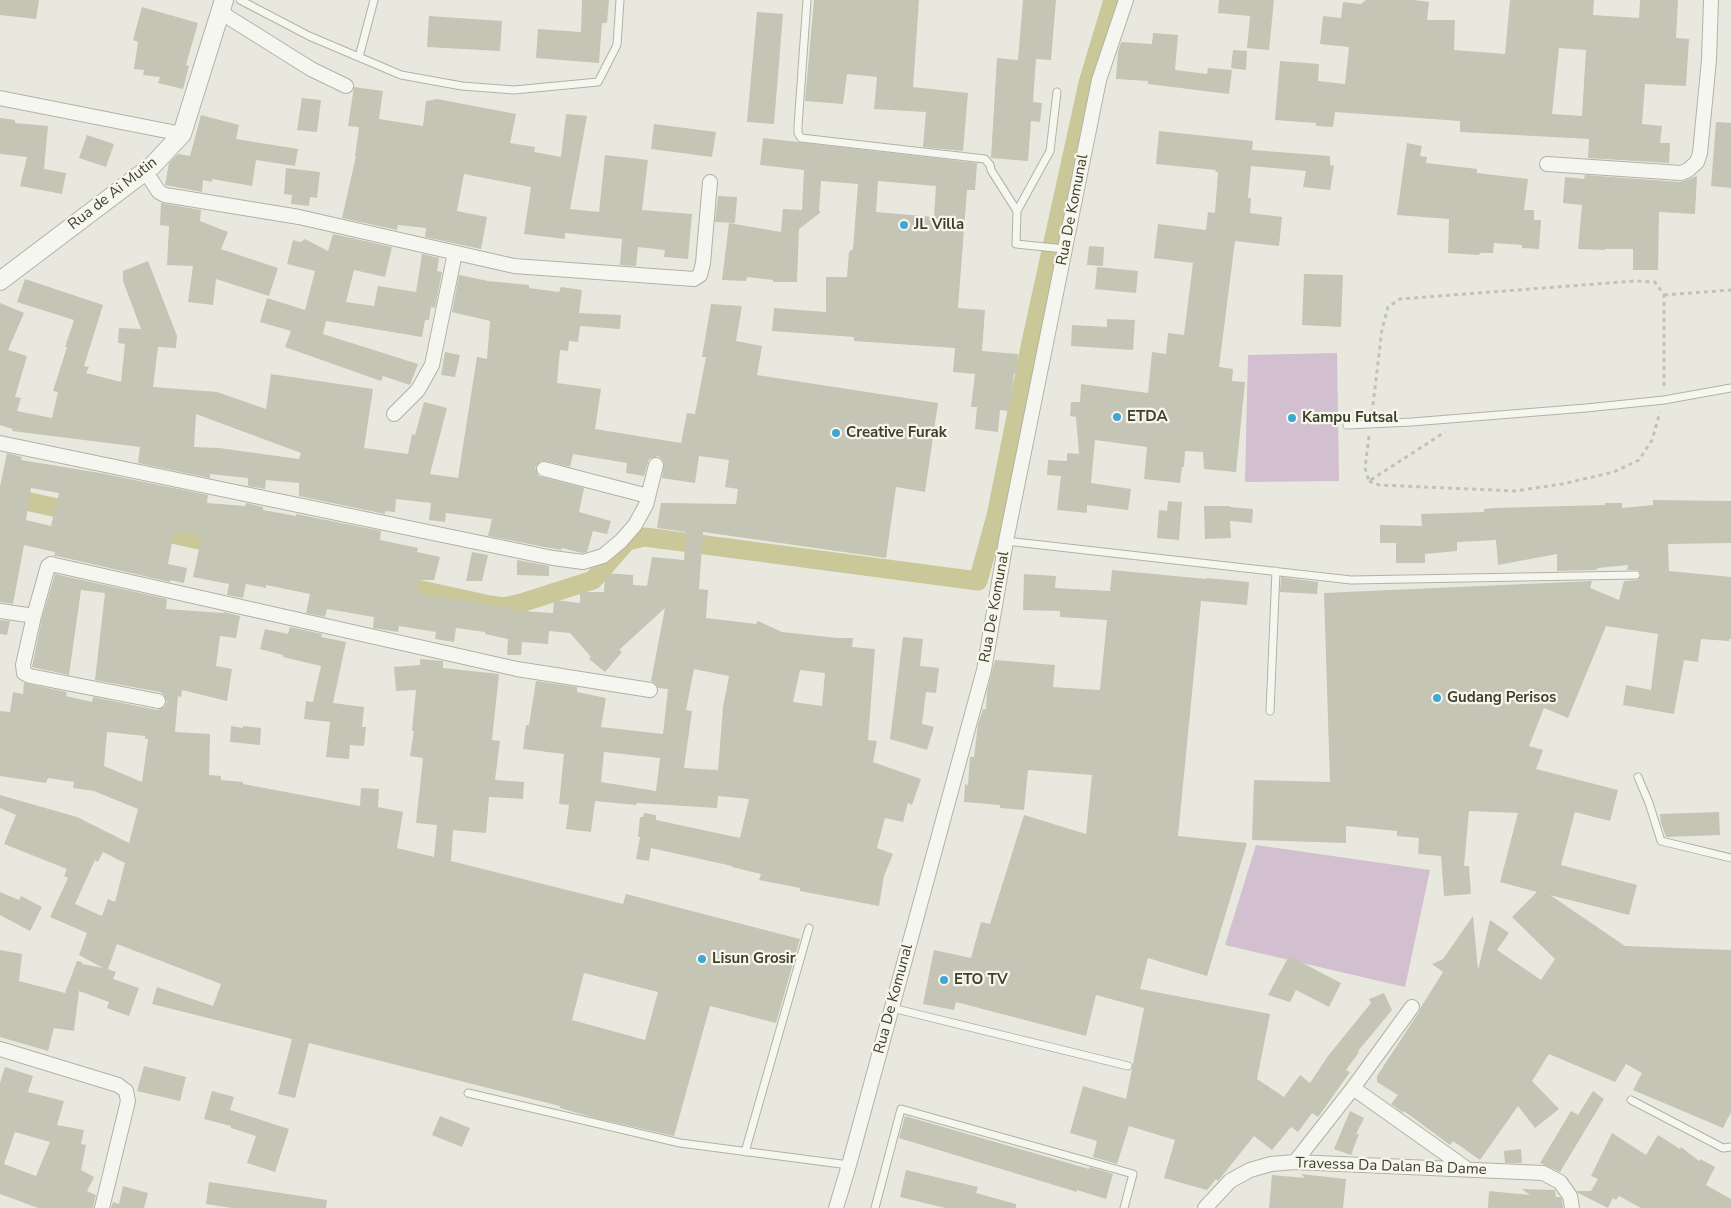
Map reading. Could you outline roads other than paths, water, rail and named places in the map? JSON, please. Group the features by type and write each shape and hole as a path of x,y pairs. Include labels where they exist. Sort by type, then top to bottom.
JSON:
{"street":[{"name":"Rua De Komunal","path":"836,1208 984,670 1006,541 1099,80 1126,0"},
{"path":"1547,164 1681,173 1697,162 1700,153 1709,60 1711,0"},
{"path":"222,6 311,68 346,86"},
{"name":"Rua de Ai Mutin","path":"0,281 145,171 182,134 222,6"},
{"path":"0,98 182,134"},
{"path":"145,171 159,192 165,195 299,217 514,266 694,279 700,275 703,263 710,182"},
{"path":"394,414 418,390 432,365 455,253"},
{"path":"0,443 553,558 583,562 603,556 621,541 635,525 646,505 656,465"},
{"path":"544,469 648,496"},
{"path":"158,701 30,676 24,673 23,665 48,566 51,564 517,668 650,690"},
{"path":"0,611 34,616"},
{"path":"1295,1162 1353,1088 1412,1007"},
{"path":"0,1048 118,1085 126,1091 128,1101 102,1208"},
{"path":"1353,1088 1467,1169"},
{"name":"Travessa Da Dalan Ba Dame","path":"1205,1208 1230,1181 1250,1170 1271,1164 1295,1162 1543,1173 1560,1182 1570,1196 1572,1208"}],"lane":[{"path":"240,0 309,36 401,74 462,86 514,90 598,82 617,44 620,0"},
{"path":"359,57 374,0"},
{"path":"808,0 798,126 798,133 801,138 985,159 1017,211"},
{"path":"1057,92 1050,151 1017,211 1016,244 1064,249"},
{"path":"1347,425 1467,418 1586,408 1664,400 1731,388"},
{"path":"1006,541 1351,580 1636,575"},
{"path":"1270,711 1276,571"},
{"path":"1638,777 1649,803 1661,842 1731,858"},
{"path":"745,1152 809,928"},
{"path":"892,1008 1128,1066"},
{"path":"468,1093 680,1144 849,1165"},
{"path":"1630,1100 1722,1148 1731,1147"},
{"path":"875,1208 901,1109 1133,1174 1124,1208"}],"waterway":[{"path":"394,584 504,607 593,580 627,541 645,537 978,581 996,516 1031,342 1088,83 1113,0"},
{"path":"0,495 79,513"},
{"path":"150,529 226,546"}],"place":[{"name":"JL Villa","path":"904,225"},
{"name":"ETDA","path":"1117,417"},
{"name":"Kampu Futsal","path":"1292,418"},
{"name":"Creative Furak","path":"836,433"},
{"name":"Gudang Perisos","path":"1437,698"},
{"name":"Lisun Grosir","path":"702,959"},
{"name":"ETO TV","path":"944,980"}]}
